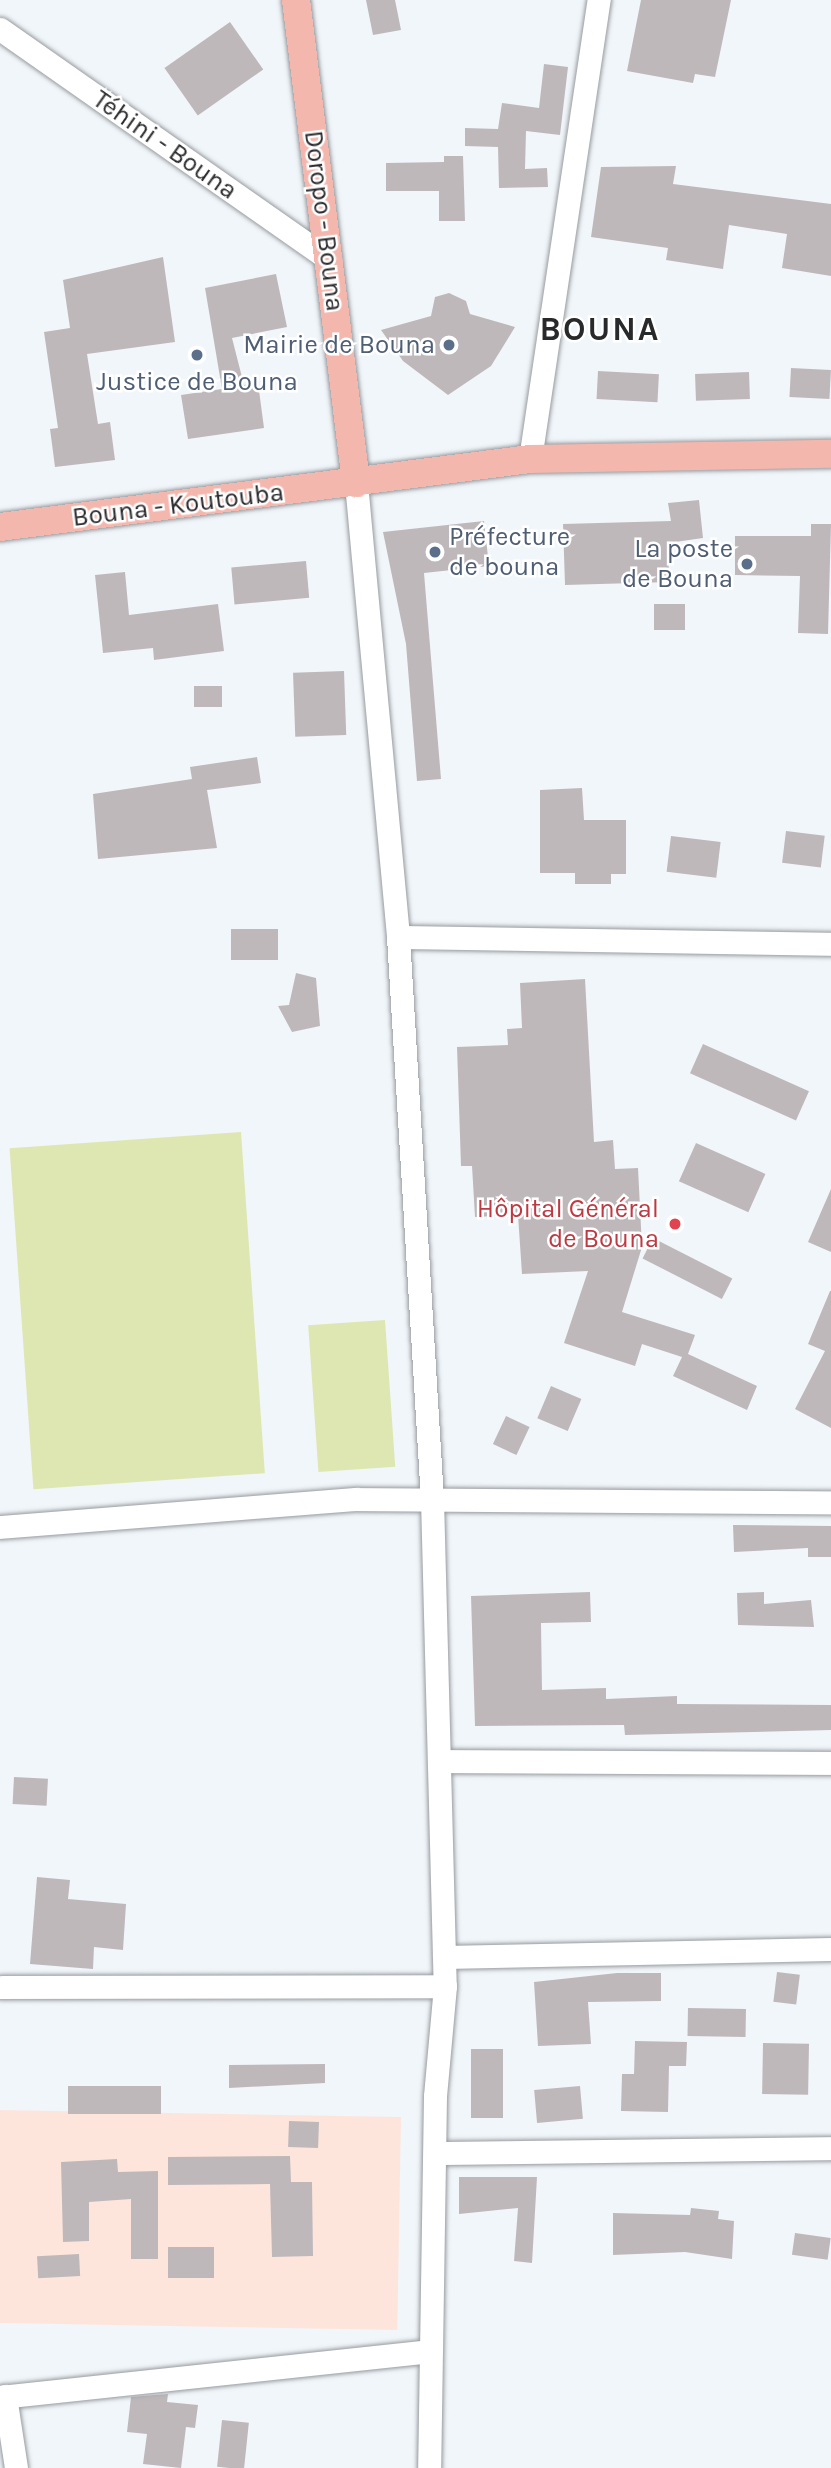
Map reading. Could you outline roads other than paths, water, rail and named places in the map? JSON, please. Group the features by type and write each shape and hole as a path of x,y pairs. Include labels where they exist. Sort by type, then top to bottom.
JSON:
{"main road":[{"name":"Doropo - Bouna","path":"296,0 330,260 355,483"},
{"name":"Bouna - Koutouba","path":"0,527 530,459 831,454"}],"street":[{"path":"530,459 598,0"},
{"name":"Téhini - Bouna","path":"0,29 330,260"},
{"path":"355,483 398,937 432,1499 445,1986 427,2351 429,2468"},
{"path":"398,937 831,944"},
{"path":"0,1527 356,1499 831,1502"},
{"path":"439,1761 831,1763"},
{"path":"444,1957 831,1949"},
{"path":"2,1987 445,1986"},
{"path":"435,2153 831,2148"},
{"path":"16,2468 3,2396 427,2351"}],"place":[{"name":"Mairie de Bouna","path":"449,345"},
{"name":"Justice de Bouna","path":"197,355"},
{"name":"Préfecture de bouna","path":"435,552"},
{"name":"La poste de Bouna","path":"747,564"},
{"name":"Hôpital Général de Bouna","path":"675,1224"}],"district":[{"name":"BOUNA","path":"600,330"}]}
